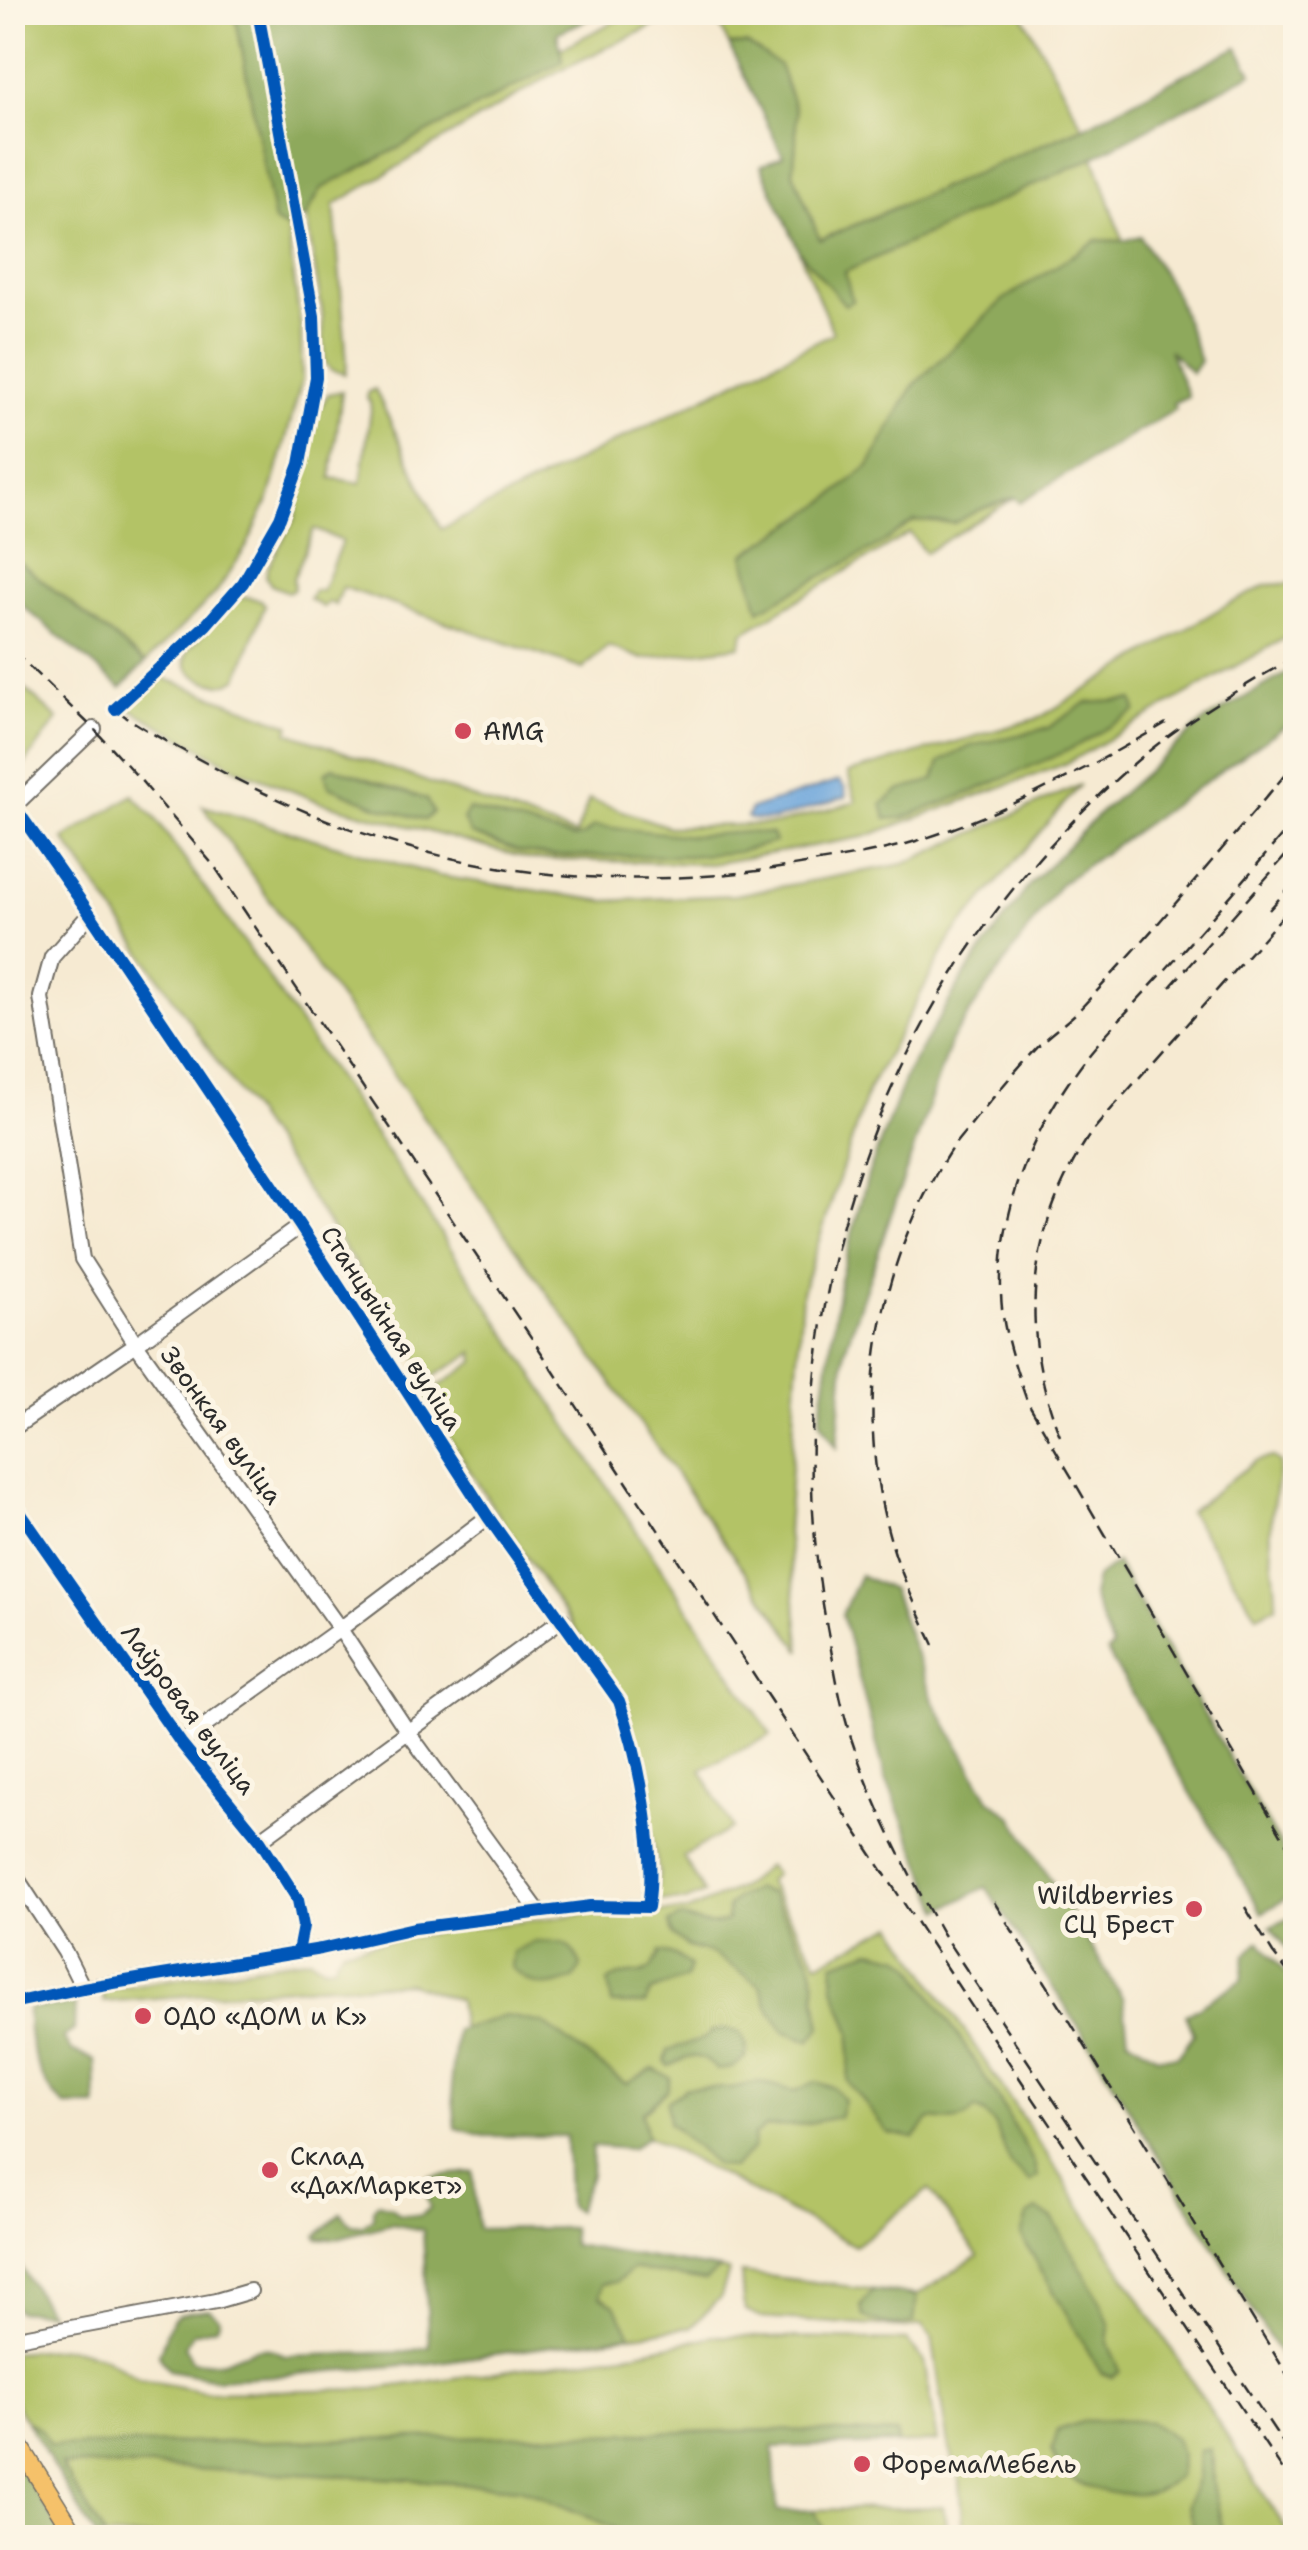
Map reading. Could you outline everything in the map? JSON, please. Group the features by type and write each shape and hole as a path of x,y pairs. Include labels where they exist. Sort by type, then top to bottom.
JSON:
{"main road":[{"path":"12,2434 76,2538"}],"street":[{"path":"114,709 206,624 242,583 280,518 300,464 316,377 314,316 258,12"},
{"path":"13,806 94,729"},
{"name":"Станцыйная вуліца","path":"13,806 300,1226 488,1517 619,1701 645,1809 652,1879 648,1907 590,1906 539,1912"},
{"name":"Звонкая вуліца","path":"90,914 52,958 42,997 82,1259 136,1344 539,1912"},
{"path":"12,1429 300,1226"},
{"name":"Лаўровая вуліца","path":"12,1500 181,1743 260,1840 298,1900 302,1926 298,1952"},
{"path":"181,1743 488,1517"},
{"path":"260,1840 562,1619"},
{"path":"12,1870 65,1952 82,1988"},
{"path":"12,2003 321,1949 414,1928 539,1912"},
{"path":"12,2339 250,2292"}],"green space":[{"path":"25,12 235,13 274,221 287,228 301,329 302,380 270,496 247,546 216,593 145,663 13,557 12,17"},
{"path":"235,13 602,13 557,33 563,61 321,189 306,216 287,228 274,222"},
{"path":"631,13 680,13 558,71 334,205 347,364 345,374 331,370 325,363 322,310 306,216 321,189 562,61 560,49"},
{"path":"714,13 1022,13 1083,127 820,240 793,172 796,143 747,44 729,45"},
{"path":"747,44 779,65 796,112 793,172 820,240 1083,127 1237,47 1252,73 1094,157 845,272 852,301 845,305 799,251 761,166 783,156 729,45"},
{"path":"1094,157 1123,241 1097,240 913,386 869,466 824,503 744,555 760,609 879,545 914,521 954,523 1016,497 925,553 910,533 744,632 740,646 643,659 608,646 583,669 342,587 335,605 329,602 323,607 309,599 314,590 322,591 342,541 314,529 293,579 294,589 288,592 271,585 266,577 295,518 318,412 328,394 342,391 331,478 361,483 371,410 367,398 368,392 375,389 441,529 833,333 799,251 845,304 852,301 844,272"},
{"path":"1140,236 1176,295 1200,361 1192,373 1169,350 1188,396 1173,403 1176,409 1020,502 1015,497 954,523 914,521 879,545 759,610 744,555 824,503 869,466 913,386 1003,300 1097,240 1123,241"},
{"path":"13,557 145,663 121,688 13,598"},
{"path":"1295,583 1295,632 1065,764 864,837 711,864 529,859 320,802 236,768 127,707 161,677 290,725 288,732 576,835 589,799 669,827 777,824 856,802 848,773 1039,718 1221,608 1267,585"},
{"path":"234,600 261,600 265,605 238,678 222,684 200,678 186,663 189,649"},
{"path":"1295,668 1295,719 1060,884 951,1040 845,1349 837,1448 820,1420 840,1279 868,1175 907,1072 965,975 1030,884 1103,810 1203,722"},
{"path":"13,678 58,719 15,777 12,775"},
{"path":"1133,700 1136,711 1073,748 977,790 902,818 886,819 882,804 898,791 934,780 940,762 971,746 1048,728 1086,703"},
{"path":"333,767 426,799 433,812 425,820 379,807 329,786 325,773"},
{"path":"1080,785 952,936 868,1090 802,1292 787,1532 801,1651 203,806 439,876 605,901 735,895 904,864"},
{"path":"133,795 155,818 257,961 387,1152 771,1735 701,1770 732,1828 683,1856 704,1893 686,1901 656,1900 659,1873 627,1707 423,1397 475,1362 474,1352 431,1378 64,839"},
{"path":"469,809 574,838 594,826 691,836 772,834 775,842 738,852 689,856 553,856 520,852 471,834 463,820"},
{"path":"1272,1457 1280,1463 1271,1536 1276,1606 1257,1615 1189,1512 1255,1461"},
{"path":"1116,1563 1295,1870 1295,1893 1262,1913 1107,1652 1112,1648 1092,1596 1096,1578"},
{"path":"860,1575 892,1590 933,1700 989,1799 1012,1816 1123,1999 1128,2038 1158,2057 1178,2056 1194,2034 1186,2015 1242,1980 1245,1956 1259,1941 1295,1985 1295,2380 1079,2027 986,1887 941,1910 886,1779 842,1614"},
{"path":"768,1866 775,1873 768,1882 818,1963 894,1925 1062,2177 1291,2537 1224,2537 1213,2484 1213,2458 1199,2451 1198,2478 1188,2505 1195,2537 956,2537 964,2535 960,2481 949,2446 932,2337 921,2325 907,2328 761,2318 746,2311 743,2302 741,2273 917,2295 978,2256 929,2189 855,2246 599,2111 465,2057 458,2000 409,1983 328,1985 104,2002 102,1990 310,1958 324,1967 333,1965 342,1949 449,1930 591,1913 688,1911 740,1888"},
{"path":"756,1889 771,1894 810,1960 821,2027 810,2041 784,2031 767,2005 760,1985 713,1954 688,1947 673,1936 669,1923 680,1917 704,1924 721,1923 727,1920 728,1906"},
{"path":"1295,1916 1295,1958 1270,1927"},
{"path":"535,1941 569,1946 581,1966 574,1979 540,1985 511,1967 513,1952"},
{"path":"871,1950 902,1957 912,1965 997,2096 1034,2163 1038,2176 1030,2182 1011,2164 994,2125 983,2113 975,2109 960,2119 930,2119 914,2138 888,2133 848,2081 851,2033 833,1985 834,1963"},
{"path":"660,1952 676,1956 690,1966 686,1978 651,1991 645,2004 612,2004 608,1982 647,1971"},
{"path":"75,2004 74,2030 63,2037 71,2051 95,2060 96,2106 65,2106 41,2074 32,2049 28,2009"},
{"path":"506,2016 543,2023 626,2084 653,2069 670,2078 667,2091 642,2113 647,2137 631,2149 592,2146 591,2175 576,2211 568,2206 566,2136 484,2136 456,2128 451,2077 456,2030"},
{"path":"727,2029 740,2033 747,2046 746,2058 732,2068 717,2070 700,2057 669,2066 665,2061 668,2050 698,2041 712,2031"},
{"path":"759,2082 795,2091 817,2082 834,2088 844,2100 839,2117 765,2127 754,2135 753,2149 732,2168 716,2165 669,2123 667,2102 686,2088 731,2088"},
{"path":"473,2172 478,2229 572,2228 572,2245 719,2269 705,2281 632,2269 616,2282 602,2284 600,2296 615,2305 631,2335 430,2363 216,2379 169,2370 159,2355 173,2320 185,2313 209,2309 220,2319 217,2327 193,2333 185,2346 192,2361 220,2362 261,2348 285,2356 407,2352 429,2346 423,2230 391,2224 334,2239 317,2235 341,2213 352,2225 362,2226 373,2218 378,2203 398,2214 420,2216 430,2208 428,2177"},
{"path":"1037,2210 1052,2218 1101,2302 1110,2326 1108,2343 1120,2371 1112,2377 1101,2373 1021,2235 1027,2216"},
{"path":"572,2228 572,2245 729,2271 721,2296 691,2327 430,2363 424,2230"},
{"path":"12,2254 49,2313 18,2311 13,2306"},
{"path":"873,2290 917,2296 914,2322 888,2325 863,2316 861,2306"},
{"path":"715,2336 907,2341 924,2361 938,2441 898,2444 896,2434 50,2446 17,2407 12,2380 12,2352 69,2348 101,2356 140,2379 205,2392 375,2389 638,2352"},
{"path":"26,2420 42,2431 50,2446 776,2430 897,2434 898,2444 773,2447 777,2511 813,2510 828,2537 635,2537 521,2488 402,2479 61,2465 105,2537 96,2538"},
{"path":"1085,2421 1150,2422 1175,2439 1181,2454 1178,2477 1157,2491 1135,2495 1094,2489 1063,2472 1052,2450 1058,2430"},
{"path":"1210,2449 1224,2537 1195,2537 1188,2505 1198,2478 1199,2451"},
{"path":"13,2458 65,2537 13,2537"},
{"path":"60,2465 402,2479 521,2488 635,2537 105,2537"},
{"path":"943,2507 948,2537 828,2537 813,2510"}],"water":[{"path":"839,781 846,797 774,820 747,817 751,809"}],"railway":[{"path":"12,650 94,729 215,867 1296,2490"},
{"path":"1296,656 1156,745 1049,847 973,943 911,1047 864,1157 831,1273 814,1393 813,1515 829,1638 845,1716 871,1791 904,1863 942,1933 1296,2462"},
{"path":"115,709 148,731 276,799 347,828 418,850 491,866 564,875 639,878 793,866 910,843 1019,801 1166,723"},
{"path":"934,1645 895,1554 874,1451 877,1348 902,1248 922,1200 958,1140 1032,1052 1076,1013 1136,948 1296,762"},
{"path":"1296,819 1090,1053 1053,1106 1014,1195 1002,1258 1001,1290 1006,1333 1027,1401 1296,1860"},
{"path":"1170,987 1296,844"},
{"path":"1269,910 1296,880"},
{"path":"1060,1436 1039,1360 1035,1286 1041,1250 1065,1178 1099,1124 1296,901"},
{"path":"994,1902 1296,2389"},
{"path":"1245,1907 1296,1982"}],"cycle path":[{"path":"115,709 206,625 243,583 280,518 300,464 316,377 314,316 258,12"},
{"path":"12,803 300,1226 488,1517 619,1701 644,1803 650,1858 648,1907 591,1906 414,1928 321,1949 12,2003"},
{"path":"12,1501 181,1743 260,1840 298,1900 303,1926 298,1952"}],"place":[{"name":"AMG","path":"463,731"},
{"name":"Wildberries СЦ Брест","path":"1194,1909"},
{"name":"ОДО «ДОМ и К»","path":"143,2016"},
{"name":"Склад «ДахМаркет»","path":"270,2170"},
{"name":"ФоремаМебель","path":"862,2464"}]}
